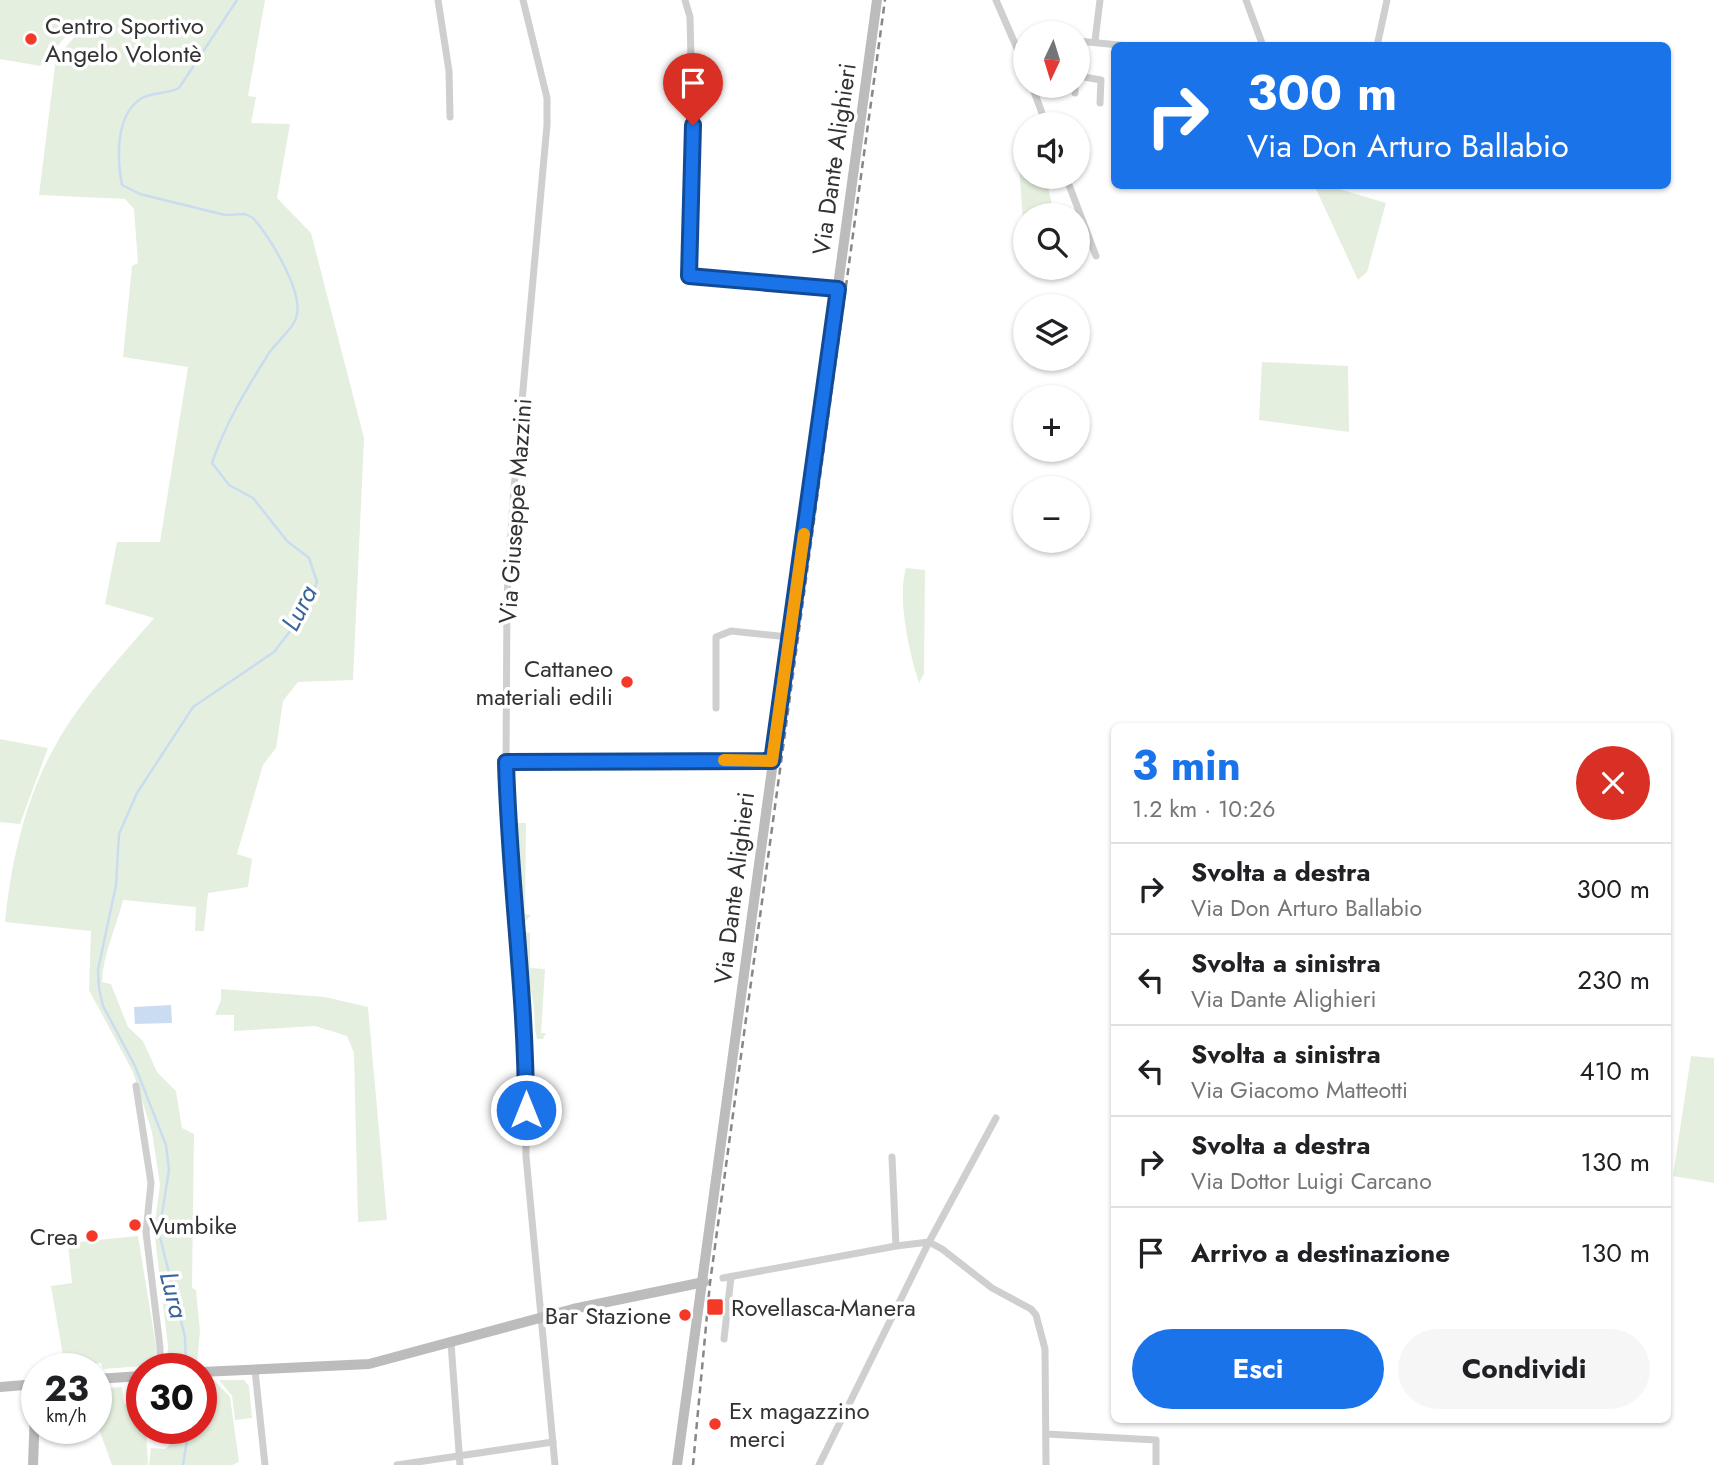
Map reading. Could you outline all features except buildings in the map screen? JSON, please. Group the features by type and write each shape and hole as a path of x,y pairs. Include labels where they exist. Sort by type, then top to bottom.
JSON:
{"street":[{"path":"438,0 449,72 450,117"},
{"name":"Via Giuseppe Mazzini","path":"523,0 547,97 547,125 513,500 507,597 506,762 515,929 525,1028 526,1156 555,1465"},
{"path":"685,0 690,17 694,149 689,276 838,289"},
{"name":"Via Dante Alighieri","path":"677,1465 877,0"},
{"path":"996,0 1013,36"},
{"path":"1095,41 1100,0"},
{"path":"1246,0 1262,42"},
{"path":"1378,42 1387,0"},
{"path":"1090,41 1111,43"},
{"path":"1090,78 1101,80 1100,103"},
{"path":"1071,189 1096,256"},
{"path":"716,708 716,637 731,631 789,637"},
{"path":"506,762 772,761"},
{"path":"136,1086 151,1183 146,1231 160,1353"},
{"path":"819,1465 929,1242 996,1118"},
{"path":"892,1157 896,1246"},
{"path":"724,1339 727,1277 929,1242 955,1257 992,1287 1031,1309 1036,1315 1045,1349 1046,1465"},
{"path":"217,1371 369,1364 541,1318 704,1282"},
{"path":"450,1343 460,1461"},
{"path":"255,1370 265,1465"},
{"path":"0,1387 21,1385"},
{"path":"1046,1434 1156,1440 1156,1465"},
{"path":"397,1465 460,1461 553,1442"},
{"path":"33,1465 34,1444"}],"green space":[{"path":"0,0 265,0 248,96 256,97 251,123 290,124 277,198 311,233 364,438 353,680 298,682 283,701 276,748 263,765 237,854 252,859 248,887 208,893 204,931 195,931 196,907 123,900 105,961 102,982 111,984 128,1027 143,1041 157,1072 176,1091 182,1128 194,1134 192,1288 196,1290 200,1331 198,1353 168,1353 154,1229 160,1185 152,1132 133,1072 89,990 91,931 5,922 21,831 44,766 65,729 89,696 154,618 105,604 117,542 160,542 188,367 123,357 132,266 138,263 134,209 125,199 39,195 56,58 85,25 80,20 40,66 0,59"},
{"path":"1021,189 1049,189 1051,203 1022,203"},
{"path":"1316,189 1339,189 1386,203 1367,272 1358,280"},
{"path":"1262,362 1348,366 1349,432 1259,420"},
{"path":"906,568 925,570 924,674 919,683 911,657 904,610"},
{"path":"0,739 48,748 20,824 0,822"},
{"path":"516,823 526,823 525,914 531,915 526,921 520,919"},
{"path":"530,933 530,968 545,969 541,1033 546,1033 543,1039 537,1039 533,1001 522,952 521,935"},
{"path":"221,989 325,997 368,1007 387,1220 358,1222 354,1053 347,1036 315,1026 234,1031 234,1015 215,1015 221,1000"},
{"path":"1691,1056 1714,1058 1714,1183 1673,1176"},
{"path":"138,1236 156,1353 126,1353 126,1367 112,1368 112,1353 63,1353 51,1286 72,1283 68,1243"},
{"path":"219,1380 244,1380 249,1386 252,1418 235,1420 232,1396"},
{"path":"217,1383 230,1397 239,1462 232,1465 149,1465 151,1448 165,1449 171,1444 217,1444"},
{"path":"122,1387 126,1404 126,1444 147,1444 148,1465 112,1465 104,1444 112,1444 112,1388"}],"water":[{"path":"171,1005 172,1023 135,1024 134,1007"}],"waterway":[{"name":"Lura","path":"186,1353 185,1337 159,1233 169,1170 166,1145 135,1066 103,1006 99,988 98,970 116,885 119,834 137,793 193,707 274,652 304,613 317,582 309,558 287,541 253,498 229,485 212,463 223,434 245,393 269,353 296,319 297,303 289,277 275,250 253,218 245,214 225,215 140,194 122,185 119,150 122,126 133,105 146,96 179,88 237,0"},
{"name":"Lura","path":"183,1465 186,1444"}],"railway":[{"path":"693,1465 710,1283 885,0"}],"slow traffic":[{"path":"724,760 772,761 804,534"}],"place":[{"name":"Centro Sportivo Angelo Volontè","path":"31,39"},
{"name":"Cattaneo materiali edili","path":"627,682"},
{"name":"Vumbike","path":"135,1225"},
{"name":"Crea","path":"92,1236"},
{"name":"Rovellasca-Manera","path":"715,1307"},
{"name":"Bar Stazione","path":"685,1315"},
{"name":"Ex magazzino merci","path":"715,1424"}],"route":[{"path":"526,1110 525,1028 515,929 506,762 772,761 838,289 689,276 693,125"}]}
